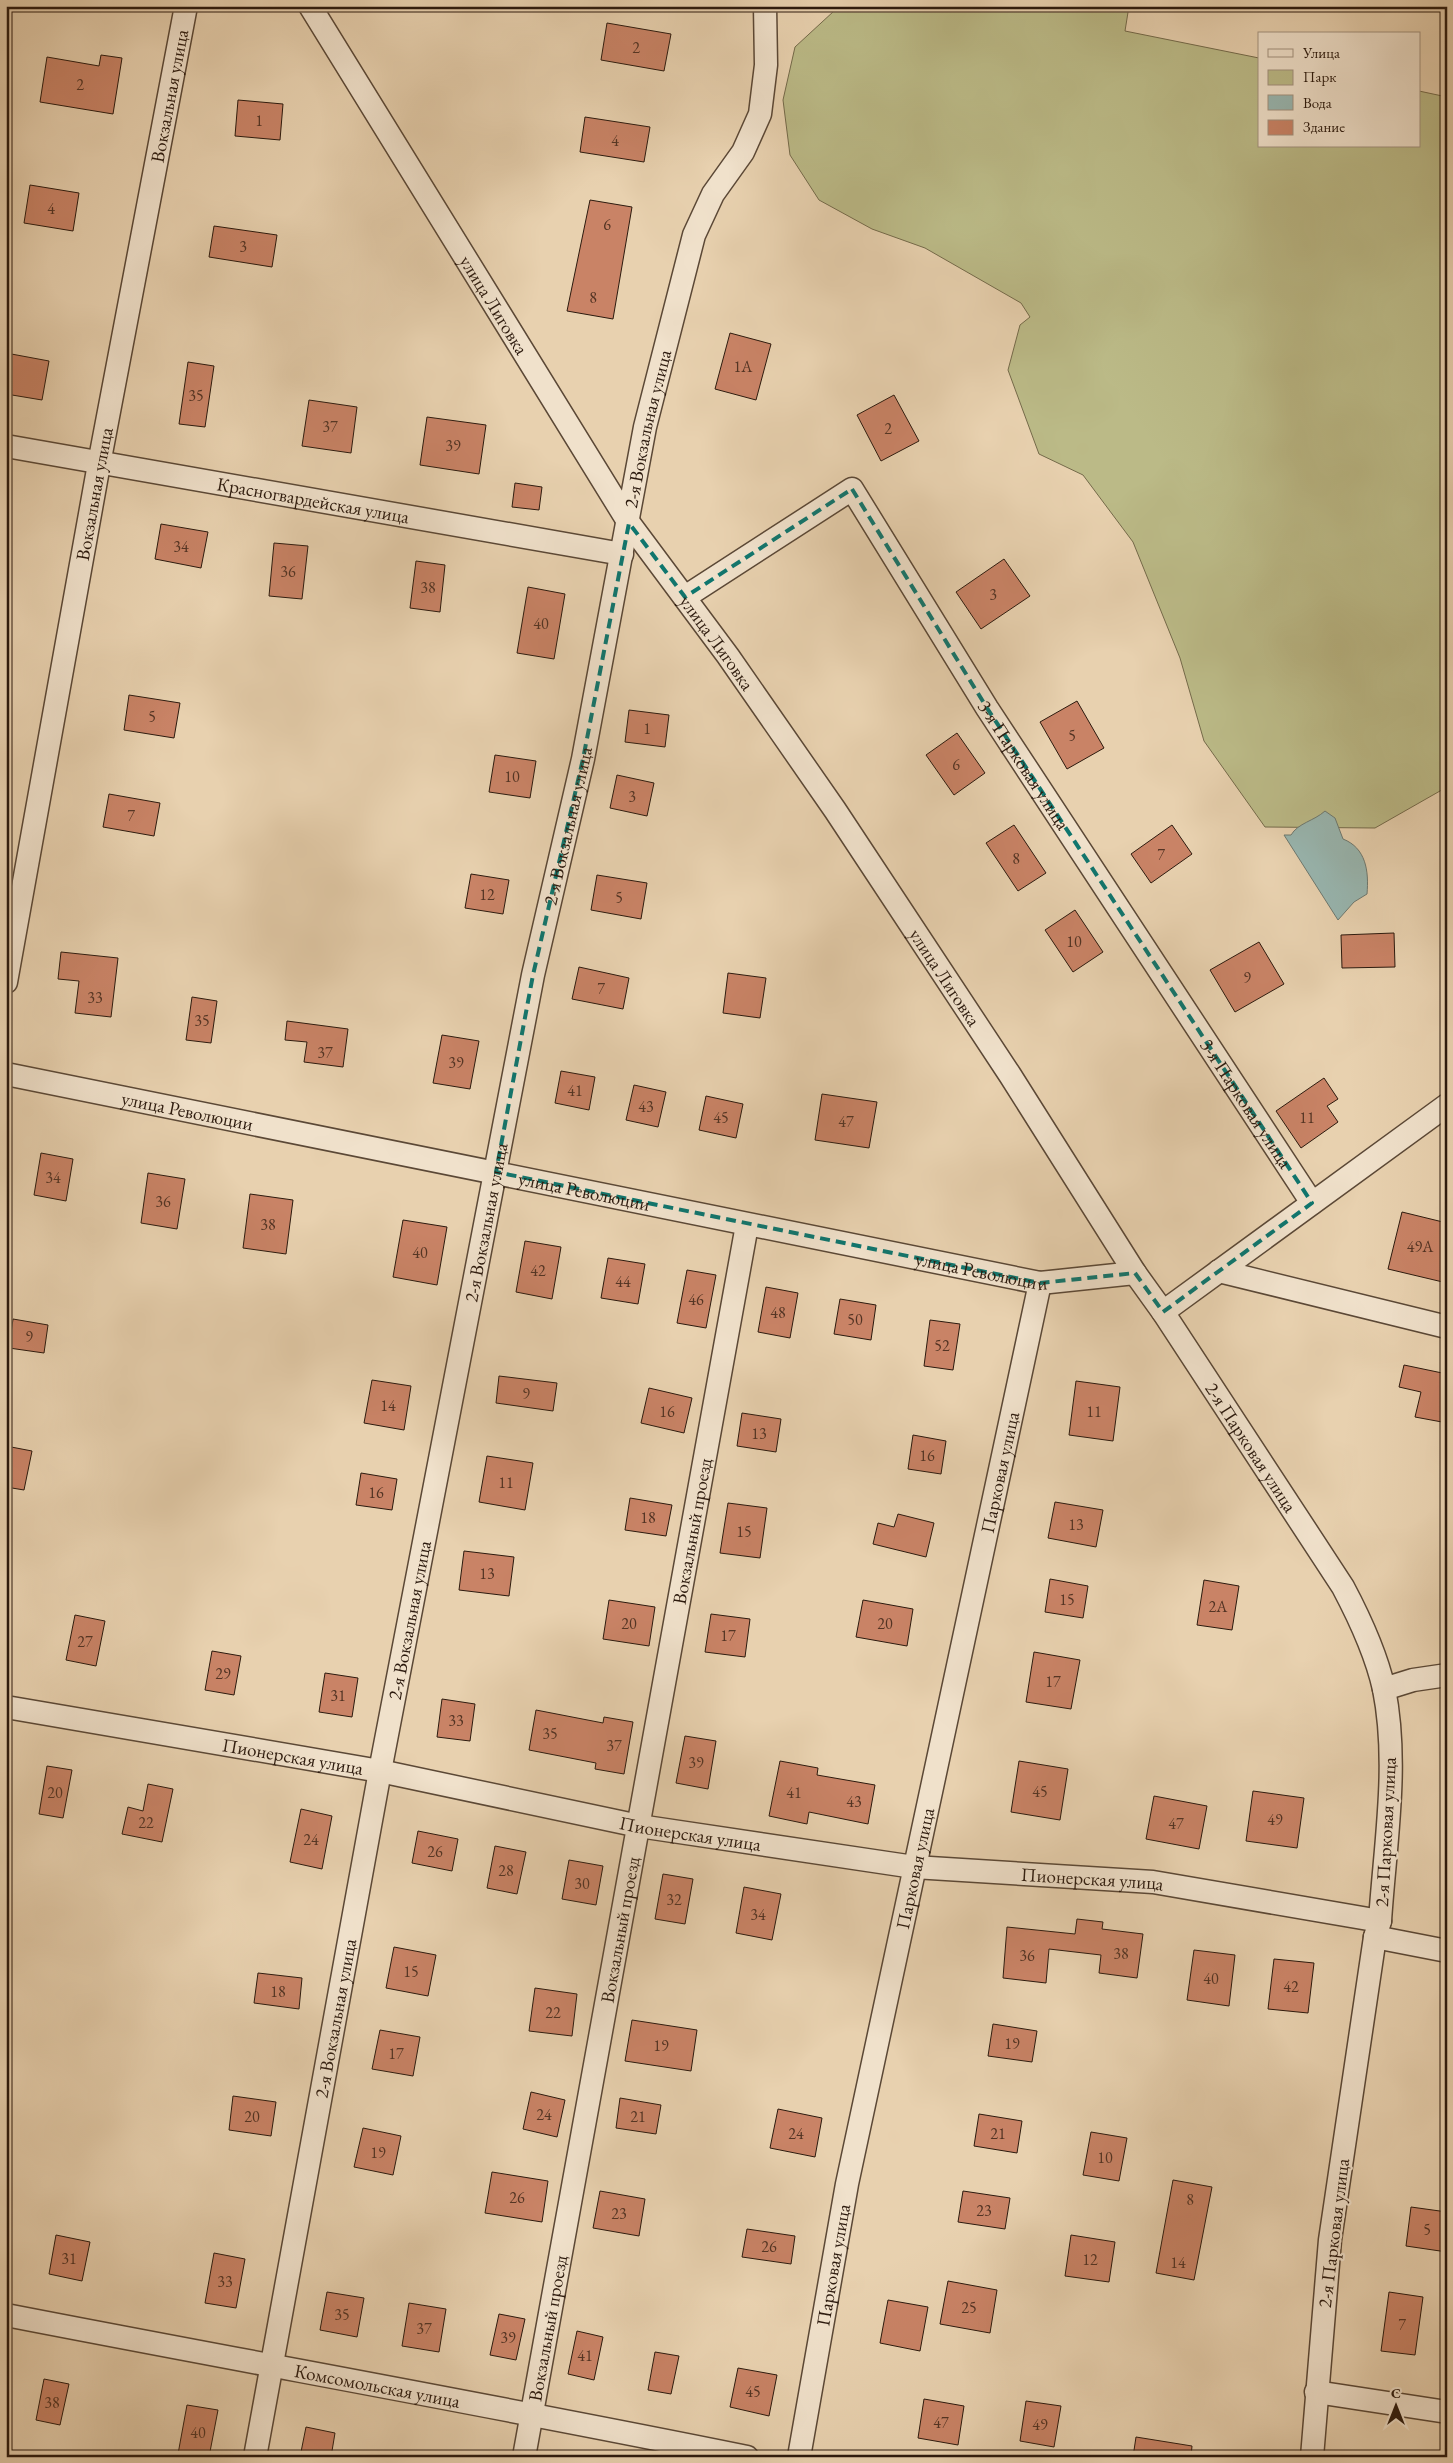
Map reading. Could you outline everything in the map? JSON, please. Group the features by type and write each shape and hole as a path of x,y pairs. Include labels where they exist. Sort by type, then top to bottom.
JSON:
{"street":[{"name":"Вокзальная улица","path":"6,982 99,464 186,6"},
{"name":"улица Лиговка","path":"310,6 629,523 728,656 835,810 1010,1075 1135,1273"},
{"name":"2-я Вокзальная улица","path":"255,2457 380,1771 533,975 583,759 629,523 645,427 694,234 713,194 743,152 760,114 766,65 765,6"},
{"name":"Красногвардейская улица","path":"6,446 99,464 622,554"},
{"name":"3-я Парковая улица","path":"685,597 852,489 987,708 1312,1203"},
{"name":"улица Революции","path":"6,1074 1040,1283 1135,1273"},
{"path":"1163,1312 1447,1104"},
{"name":"Вокзальный проезд","path":"524,2457 747,1225"},
{"path":"1219,1271 1447,1328"},
{"name":"2-я Парковая улица","path":"1135,1273 1163,1312 1343,1587 1359,1616 1384,1689 1389,1724 1390,1761 1378,1929 1330,2240 1312,2457"},
{"name":"Парковая улица","path":"799,2457 847,2184 1040,1283"},
{"path":"1384,1689 1413,1680 1447,1675"},
{"name":"Пионерская улица","path":"6,1707 380,1771 639,1826 914,1867 1153,1882 1378,1929 1447,1951"},
{"name":"Комсомольская улица","path":"6,2315 270,2367 533,2414 747,2457"},
{"path":"1316,2392 1447,2412"}],"highlighted area":[{"path":"852,489 987,708 1312,1203 1163,1312 1135,1273 1040,1283 496,1172 533,975 583,759 629,523 685,597"}],"green space":[{"path":"835,6 1129,6 1125,31 1258,58 1258,148 1420,148 1420,91 1447,97 1447,787 1375,828 1265,827 1204,741 1180,658 1133,542 1083,475 1039,454 1008,370 1020,325 1030,317 1021,303 925,248 872,229 819,200 790,155 783,100 795,47 834,11"}],"water":[{"path":"1325,811 1335,818 1343,839 1357,848 1361,854 1367,877 1367,894 1354,902 1338,920 1284,835 1291,835 1302,825"}],"building":[{"path":"607,23 671,34 664,71 601,60"},
{"path":"101,55 122,58 113,114 40,102 47,57 99,66"},
{"path":"238,100 283,104 280,140 235,136"},
{"path":"585,117 650,127 644,162 580,152"},
{"path":"30,185 79,193 73,231 24,223"},
{"path":"590,200 632,207 613,319 567,311"},
{"path":"214,226 277,235 272,267 209,257"},
{"path":"730,333 771,344 756,400 715,389"},
{"path":"6,353 49,361 42,400 6,394"},
{"path":"188,362 214,366 205,427 179,424"},
{"path":"894,395 919,441 881,461 857,415"},
{"path":"309,400 357,407 351,453 302,446"},
{"path":"427,417 486,425 479,474 420,465"},
{"path":"515,483 542,487 539,510 512,507"},
{"path":"161,524 208,532 201,568 155,559"},
{"path":"274,543 308,546 302,599 269,596"},
{"path":"1004,559 1030,596 981,629 956,592"},
{"path":"416,561 445,565 440,612 410,608"},
{"path":"528,587 565,594 554,659 517,653"},
{"path":"129,695 180,703 174,738 124,730"},
{"path":"1077,701 1104,748 1067,769 1040,722"},
{"path":"629,710 669,715 665,747 625,742"},
{"path":"957,733 985,773 954,795 926,755"},
{"path":"495,755 536,761 530,798 489,792"},
{"path":"617,775 654,783 647,816 610,808"},
{"path":"109,794 160,803 154,836 103,827"},
{"path":"1014,825 1046,873 1018,891 986,843"},
{"path":"1172,825 1192,854 1151,883 1131,854"},
{"path":"471,874 509,880 503,914 465,908"},
{"path":"597,875 647,883 641,919 591,910"},
{"path":"1075,910 1103,952 1073,972 1045,930"},
{"path":"1394,933 1395,967 1342,968 1341,935"},
{"path":"1259,942 1284,984 1235,1012 1210,970"},
{"path":"61,952 118,958 111,1017 75,1013 79,981 58,979"},
{"path":"579,967 629,978 623,1009 572,999"},
{"path":"728,973 766,978 760,1018 723,1013"},
{"path":"192,997 217,1001 211,1043 186,1040"},
{"path":"287,1021 348,1029 343,1067 304,1062 307,1042 285,1040"},
{"path":"442,1035 479,1041 470,1089 433,1083"},
{"path":"561,1071 595,1077 589,1110 555,1103"},
{"path":"1324,1078 1338,1099 1327,1106 1338,1122 1301,1148 1276,1111"},
{"path":"634,1085 666,1092 658,1127 626,1120"},
{"path":"822,1094 877,1102 869,1148 815,1140"},
{"path":"706,1096 743,1104 736,1138 699,1130"},
{"path":"41,1153 73,1159 66,1201 34,1195"},
{"path":"148,1173 185,1179 177,1229 141,1223"},
{"path":"250,1194 293,1200 286,1254 243,1248"},
{"path":"1402,1212 1447,1223 1447,1283 1388,1269"},
{"path":"403,1220 447,1227 437,1285 393,1277"},
{"path":"525,1241 561,1247 552,1299 516,1292"},
{"path":"608,1258 645,1264 638,1304 601,1298"},
{"path":"687,1270 716,1275 706,1328 677,1323"},
{"path":"766,1287 798,1293 790,1338 758,1332"},
{"path":"840,1299 876,1305 871,1340 834,1334"},
{"path":"13,1319 48,1325 44,1353 9,1348"},
{"path":"930,1320 960,1324 953,1370 924,1366"},
{"path":"1404,1365 1447,1374 1447,1401 1442,1422 1415,1417 1421,1392 1399,1387"},
{"path":"499,1376 557,1383 553,1411 496,1403"},
{"path":"372,1380 411,1386 404,1430 364,1423"},
{"path":"1076,1381 1120,1387 1113,1441 1069,1435"},
{"path":"649,1388 692,1398 684,1433 641,1423"},
{"path":"742,1413 781,1419 776,1452 737,1446"},
{"path":"913,1435 946,1441 941,1474 908,1469"},
{"path":"6,1446 32,1451 24,1490 6,1487"},
{"path":"487,1456 533,1463 525,1510 479,1502"},
{"path":"361,1473 397,1479 392,1510 356,1505"},
{"path":"630,1498 672,1505 666,1536 625,1530"},
{"path":"1055,1502 1103,1510 1096,1547 1048,1538"},
{"path":"728,1503 767,1508 760,1558 720,1553"},
{"path":"898,1514 934,1523 926,1557 873,1544 878,1523 894,1527"},
{"path":"464,1551 514,1557 509,1596 459,1590"},
{"path":"1050,1579 1088,1586 1083,1618 1045,1612"},
{"path":"1204,1580 1239,1586 1232,1630 1197,1625"},
{"path":"609,1600 655,1607 649,1646 603,1639"},
{"path":"863,1600 913,1609 907,1646 856,1637"},
{"path":"711,1614 750,1619 745,1657 705,1652"},
{"path":"75,1615 105,1621 96,1666 66,1660"},
{"path":"212,1651 241,1656 234,1695 205,1690"},
{"path":"1034,1652 1080,1660 1071,1709 1026,1702"},
{"path":"325,1673 358,1678 352,1717 319,1712"},
{"path":"442,1699 475,1704 470,1741 437,1737"},
{"path":"536,1710 603,1723 604,1717 633,1722 624,1774 595,1769 596,1763 529,1750"},
{"path":"685,1736 716,1741 708,1789 676,1783"},
{"path":"780,1761 818,1768 817,1775 875,1785 868,1824 809,1812 807,1824 769,1816"},
{"path":"1019,1761 1068,1769 1060,1820 1011,1812"},
{"path":"47,1766 72,1770 63,1818 39,1814"},
{"path":"148,1784 173,1789 162,1842 122,1834 128,1807 143,1811"},
{"path":"1253,1791 1304,1798 1297,1848 1246,1841"},
{"path":"1154,1796 1207,1806 1199,1849 1146,1839"},
{"path":"301,1809 332,1816 322,1869 290,1862"},
{"path":"418,1831 458,1839 452,1871 412,1863"},
{"path":"495,1846 526,1852 517,1894 487,1888"},
{"path":"569,1860 603,1866 596,1905 562,1899"},
{"path":"663,1874 693,1879 685,1924 655,1919"},
{"path":"744,1887 781,1894 772,1940 736,1933"},
{"path":"1077,1919 1103,1922 1102,1929 1143,1934 1137,1978 1099,1973 1101,1955 1049,1949 1046,1983 1003,1978 1007,1927 1075,1934"},
{"path":"394,1947 436,1955 428,1996 386,1988"},
{"path":"1194,1950 1235,1955 1229,2006 1187,2000"},
{"path":"1274,1959 1314,1963 1308,2013 1268,2009"},
{"path":"258,1973 302,1978 299,2009 254,2003"},
{"path":"535,1988 577,1994 572,2036 529,2031"},
{"path":"632,2020 697,2030 691,2071 625,2061"},
{"path":"993,2024 1037,2031 1032,2062 988,2056"},
{"path":"380,2030 420,2037 413,2076 372,2069"},
{"path":"531,2092 565,2100 557,2137 523,2129"},
{"path":"233,2096 276,2102 271,2136 229,2130"},
{"path":"620,2098 661,2105 656,2134 616,2128"},
{"path":"778,2109 822,2118 815,2157 770,2148"},
{"path":"979,2114 1022,2121 1017,2153 974,2146"},
{"path":"363,2128 401,2136 393,2175 354,2167"},
{"path":"1091,2132 1127,2138 1119,2181 1083,2175"},
{"path":"492,2172 548,2181 542,2222 485,2213"},
{"path":"1173,2180 1212,2187 1194,2280 1156,2273"},
{"path":"600,2191 645,2199 639,2236 593,2228"},
{"path":"963,2191 1010,2198 1005,2229 958,2222"},
{"path":"1411,2207 1447,2212 1447,2252 1406,2246"},
{"path":"747,2229 795,2236 791,2264 742,2257"},
{"path":"56,2235 90,2242 82,2281 49,2274"},
{"path":"1071,2235 1115,2242 1109,2282 1065,2276"},
{"path":"214,2253 245,2259 236,2308 205,2303"},
{"path":"948,2281 997,2290 990,2333 940,2324"},
{"path":"327,2292 364,2298 357,2337 320,2330"},
{"path":"1389,2292 1423,2297 1415,2355 1381,2351"},
{"path":"888,2300 928,2307 920,2351 880,2343"},
{"path":"409,2303 446,2309 439,2352 402,2346"},
{"path":"499,2314 525,2319 516,2360 490,2355"},
{"path":"577,2331 603,2337 594,2380 568,2374"},
{"path":"655,2352 679,2356 671,2394 648,2390"},
{"path":"738,2368 777,2375 769,2416 730,2407"},
{"path":"44,2379 69,2384 60,2425 36,2420"},
{"path":"924,2399 964,2406 958,2445 918,2438"},
{"path":"1026,2401 1061,2406 1054,2447 1020,2441"},
{"path":"187,2405 218,2410 209,2457 178,2454"},
{"path":"306,2427 335,2433 331,2457 300,2457"},
{"path":"1136,2437 1192,2446 1191,2457 1133,2457"}]}
